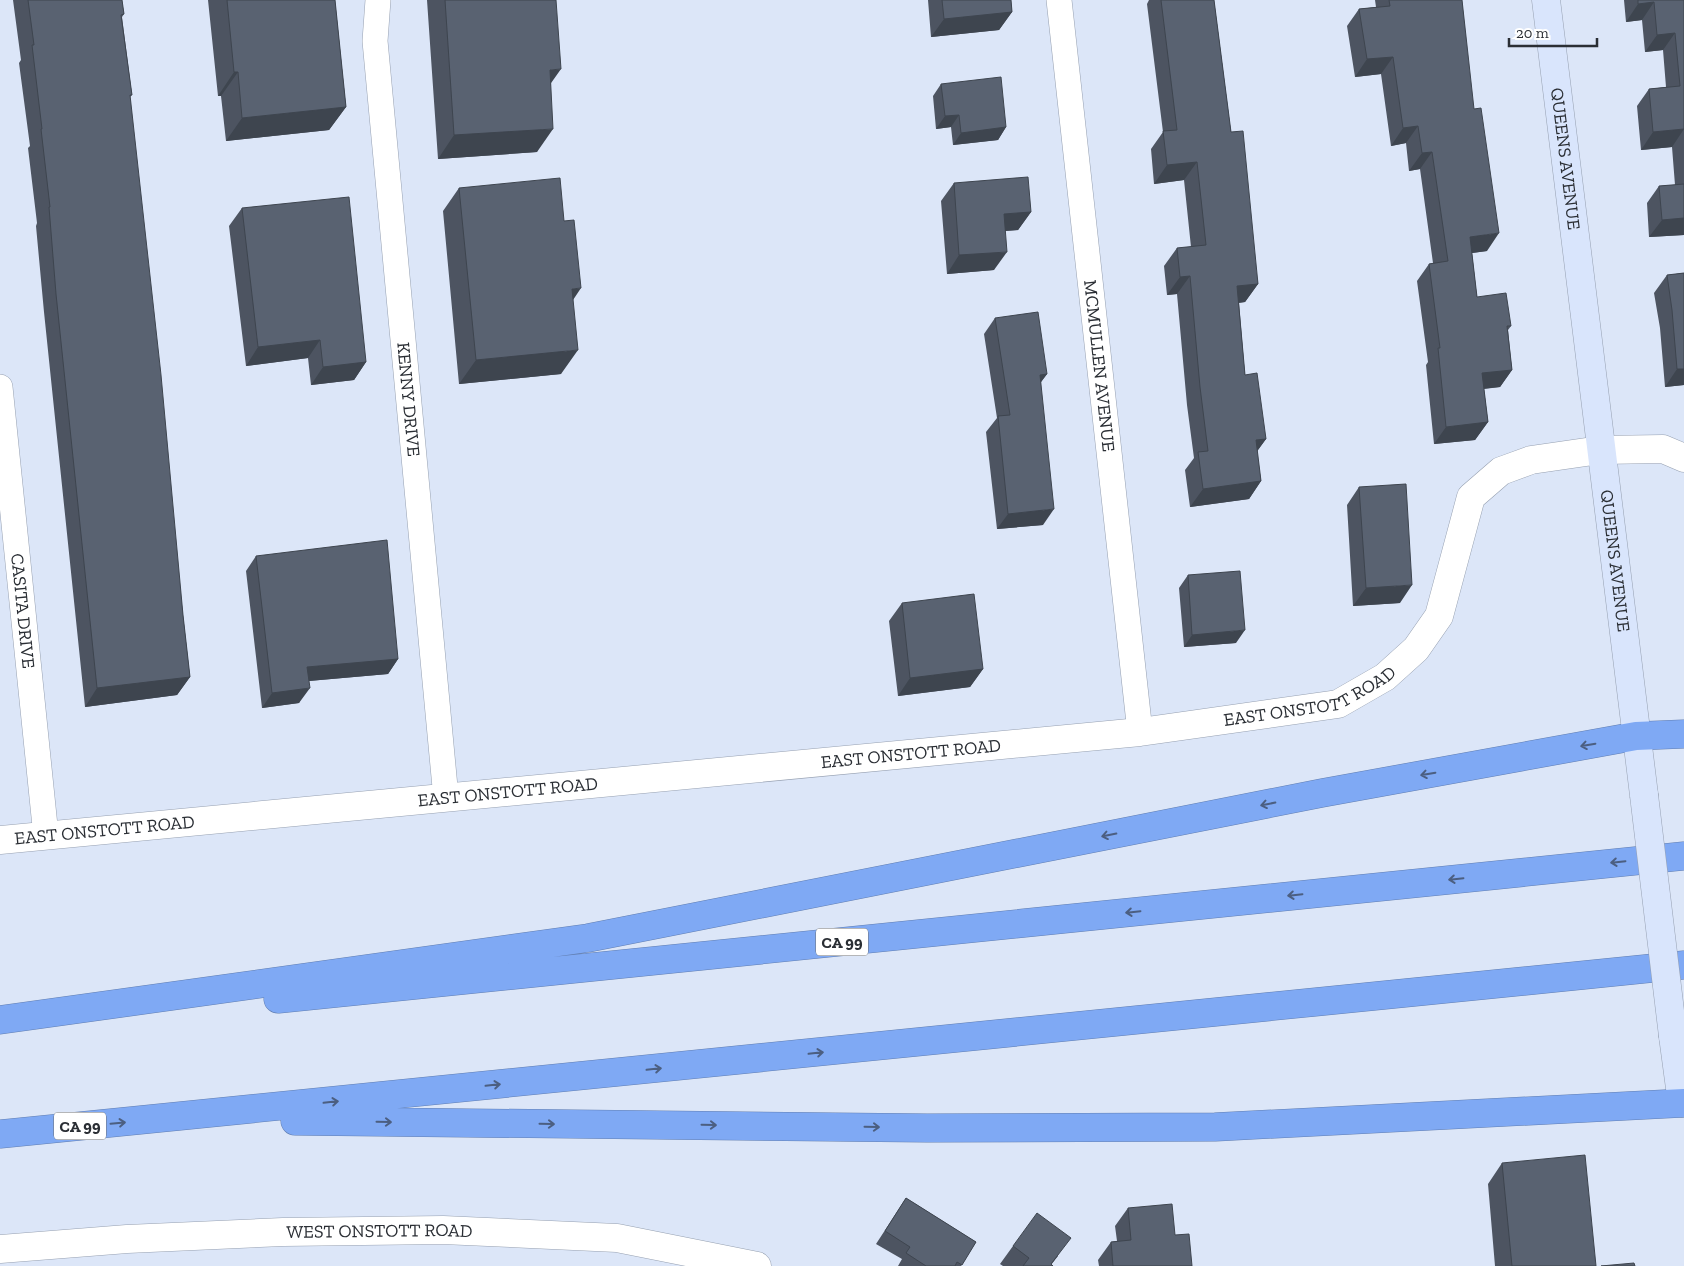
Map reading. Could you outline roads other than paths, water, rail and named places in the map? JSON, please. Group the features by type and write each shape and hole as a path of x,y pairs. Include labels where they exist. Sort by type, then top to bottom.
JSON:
{"highway":[{"path":"0,1020 588,938 1312,795 1636,736 1684,734"},
{"name":"CA 99","path":"0,1028 1684,856"},
{"name":"CA 99","path":"0,1134 1684,965"},
{"path":"161,1119 917,1128 1215,1127 1683,1109"}],"main road":[{"name":"QUEENS AVENUE","path":"1546,0 1600,450 1683,1109"}],"street":[{"name":"KENNY DRIVE","path":"378,0 376,41 446,798"},
{"name":"MCMULLEN AVENUE","path":"1059,0 1140,732"},
{"name":"CASITA DRIVE","path":"0,387 46,836"},
{"name":"EAST ONSTOTT ROAD","path":"0,840 1140,732 1338,704 1385,677 1416,649 1439,616 1471,497 1501,472 1531,460 1600,450 1663,449 1684,458"},
{"name":"WEST ONSTOTT ROAD","path":"0,1250 127,1239 273,1232 443,1230 617,1238 747,1265"}]}
